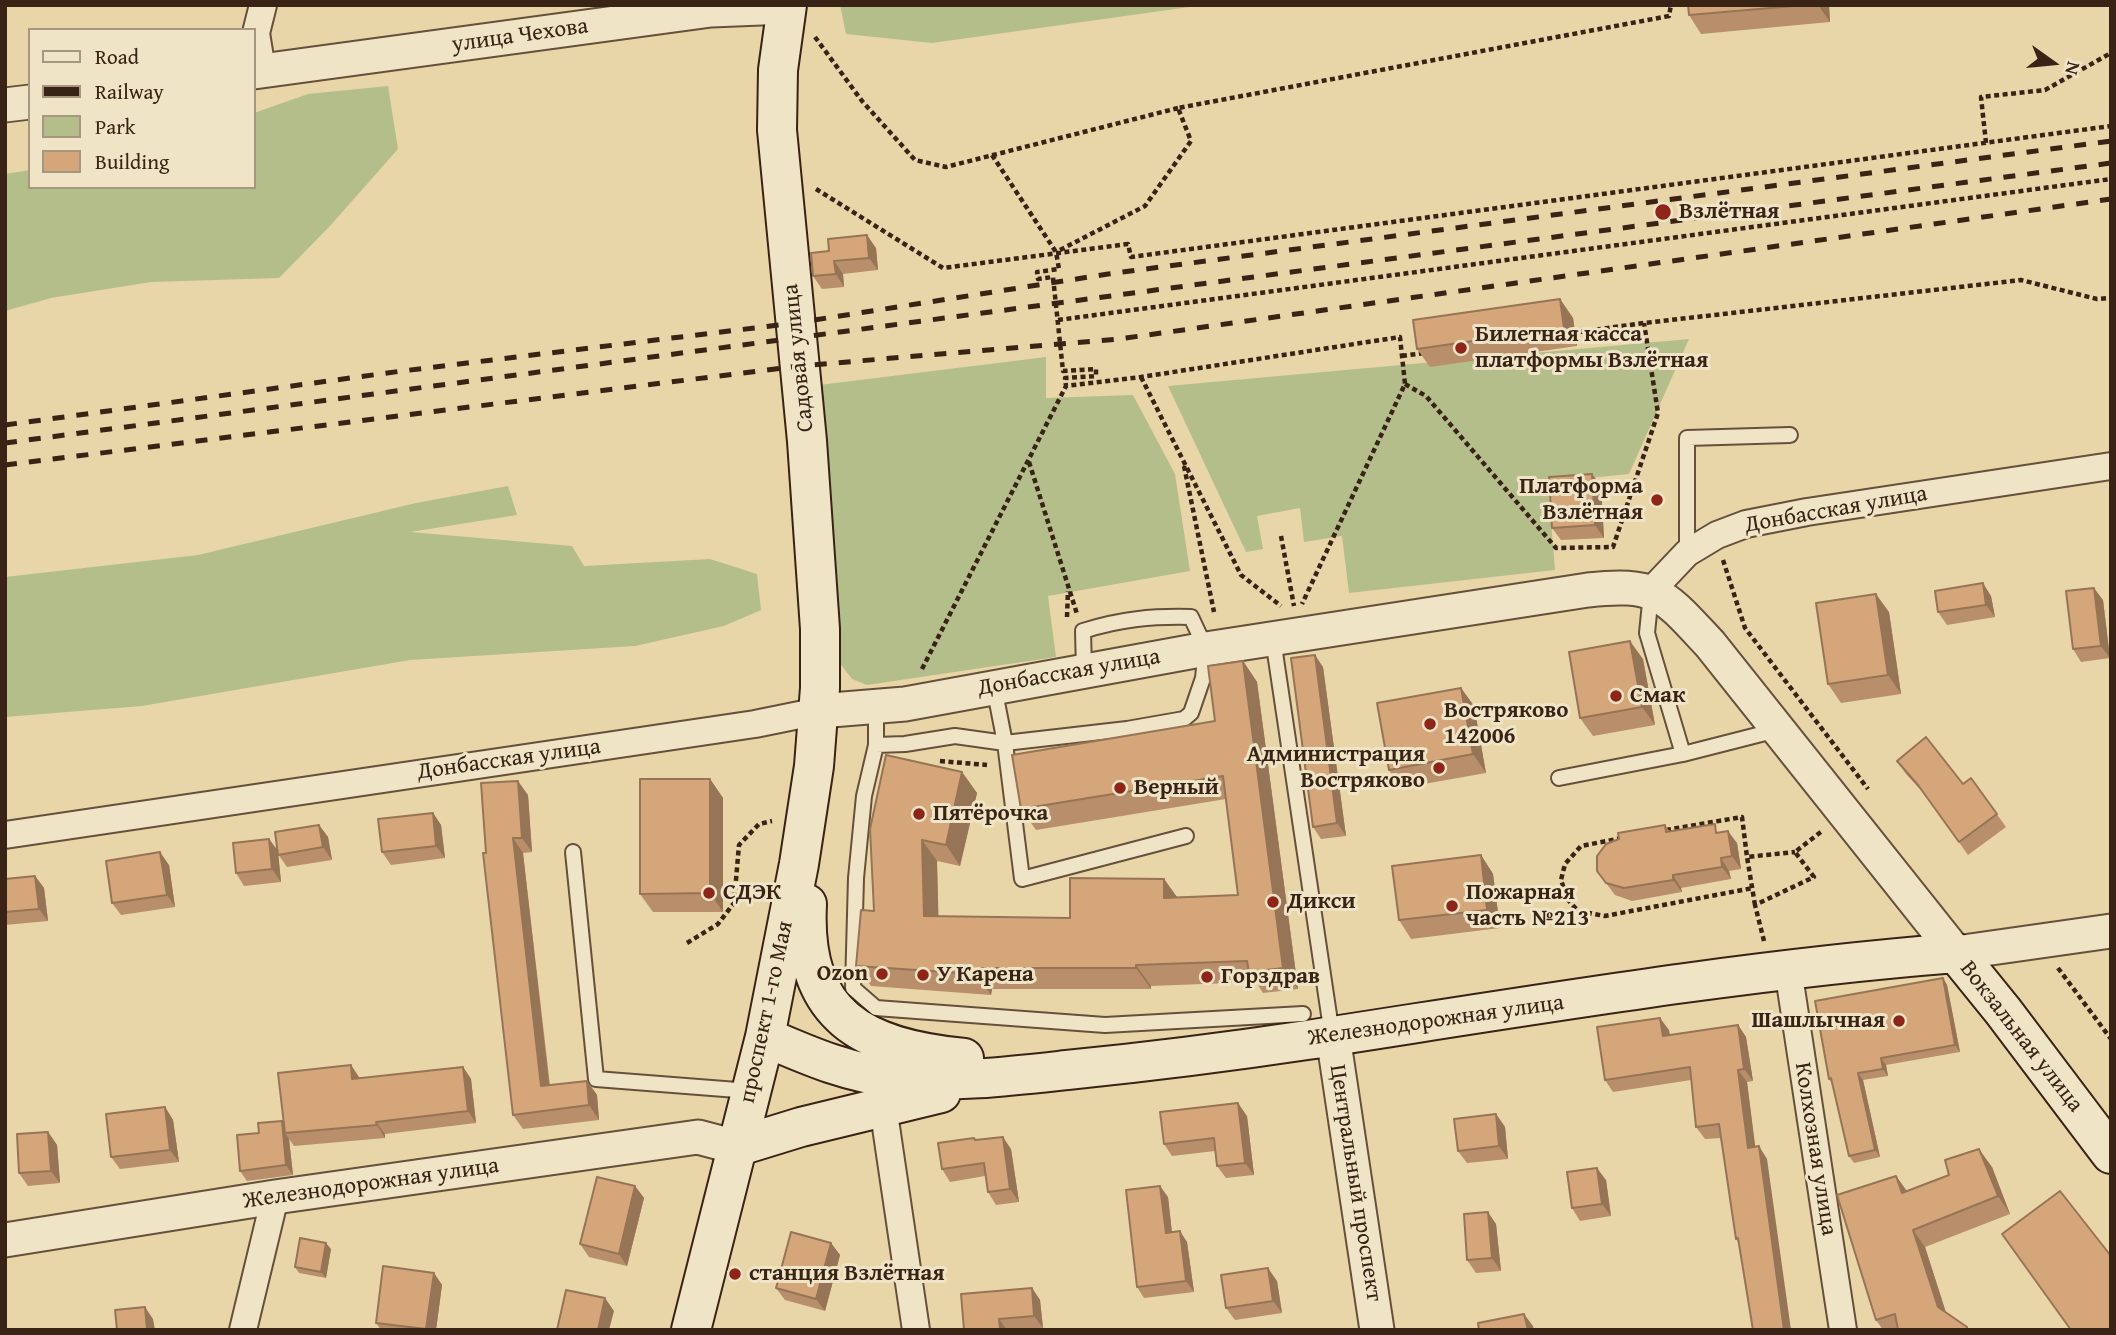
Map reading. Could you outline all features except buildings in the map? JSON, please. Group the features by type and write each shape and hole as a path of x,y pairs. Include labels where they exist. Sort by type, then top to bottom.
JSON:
{"main road":[{"name":"Садовая улица","path":"797,13 778,70 777,130 810,482 820,629 818,711"},
{"name":"проспект 1-го Мая","path":"691,1330 765,1037 814,766 818,711"},
{"path":"814,766 807,953 815,979 825,998 840,1016 873,1038 896,1048 926,1055 1040,1066 1095,1067"},
{"name":"Железнодорожная улица","path":"765,1037 841,1068 880,1091 898,1078 1022,1075 1167,1060 1333,1036 1776,958 1956,953"},
{"name":"Вокзальная улица","path":"1956,953 2111,1154"},
{"path":"736,1147 880,1091"}],"street":[{"path":"258,71 256,33 263,5"},
{"name":"улица Чехова","path":"258,71 711,10 797,13"},
{"path":"5,105 28,102"},
{"name":"Донбасская улица","path":"5,835 742,726 818,711 890,706 1214,648 1289,630 1588,590 1629,587 1651,591 1687,553 1717,535 1746,524 1791,514 2111,466"},
{"path":"1651,591 1666,599 1710,644 1956,953"},
{"name":"Железнодорожная улица","path":"1956,953 2111,930"},
{"name":"Колхозная улица","path":"1776,958 1843,1330"},
{"name":"Центральный проспект","path":"1333,1036 1377,1330"},
{"path":"880,1091 916,1330"},
{"name":"Железнодорожная улица","path":"5,1240 275,1197 698,1137 736,1147"},
{"path":"243,1330 275,1197"}],"lane":[{"path":"1687,553 1688,438 1790,435"},
{"path":"1651,591 1647,633 1683,754"},
{"path":"876,745 905,744 955,736 1005,743 1127,729 1184,719 1191,713 1214,648 1191,617 1152,616 1083,631 1084,670"},
{"path":"1289,630 1333,1036"},
{"path":"993,686 1005,743 1022,879 1186,836"},
{"path":"890,706 876,745 864,796 856,878 853,988 876,1008 1105,1025 1303,1014"},
{"path":"1559,778 1683,754 1779,730"},
{"path":"573,852 596,1079 751,1091"}],"path":[{"path":"797,13 862,101 915,160 946,167 1178,108 1668,16 1671,5"},
{"path":"812,48 814,35"},
{"path":"1986,143 1981,97 2045,90 2111,53"},
{"path":"1056,252 1145,206 1191,141 1178,108"},
{"path":"815,188 943,268 1128,244 1131,257 2111,126"},
{"path":"890,706 1029,461 1066,386 1065,378 1096,376 1096,369 1063,371 1053,277 1038,279 1037,272 1059,269 1056,252 992,155"},
{"path":"1058,320 2111,179"},
{"path":"1562,335 1644,323 2021,280 2097,299 2111,298"},
{"path":"1405,384 1426,396 1556,548 1613,547 1658,413 1644,323"},
{"path":"1066,386 1400,337 1405,384 1289,630"},
{"path":"1402,356 1428,353"},
{"path":"1141,377 1241,575 1289,630"},
{"path":"1182,459 1214,648"},
{"path":"1029,461 1083,631"},
{"path":"1717,535 1745,628 1876,799"},
{"path":"1281,536 1289,630"},
{"path":"687,943 718,923 734,903 739,845 759,824 806,813"},
{"path":"1662,831 1742,817 1755,905 1776,958"},
{"path":"1747,858 1795,852 1825,828"},
{"path":"1635,836 1581,845 1566,864 1561,880 1568,900 1578,911 1605,916 1753,888"},
{"path":"1755,905 1814,877 1795,852"},
{"path":"2039,942 2111,1039"}],"green space":[{"path":"840,5 1204,5 932,43 846,34"},
{"path":"388,86 398,149 330,226 279,278 151,282 51,298 5,311 5,174 28,170 28,189 256,189 256,112 308,94"},
{"path":"1689,339 1629,474 1548,482 1555,570 1349,593 1342,536 1304,542 1300,508 1257,516 1263,549 1246,552 1168,386"},
{"path":"1046,357 1046,398 1133,395 1175,474 1190,571 1048,596 1056,657 867,685 852,679 838,661 811,386"},
{"path":"508,486 517,515 410,532 572,546 584,566 710,559 757,574 761,610 724,626 635,646 410,660 142,706 5,717 5,577 198,555 416,503"}],"railway":[{"path":"5,425 402,371 795,323 1108,274 2111,141"},
{"path":"5,443 2111,163"},
{"path":"5,465 799,366 1119,339 2111,199"}],"place":[{"name":"Взлётная","path":"1663,212"},
{"name":"Билетная касса платформы Взлётная","path":"1461,348"},
{"name":"Платформа Взлётная","path":"1657,500"},
{"name":"Смак","path":"1616,696"},
{"name":"Востряково 142006","path":"1430,724"},
{"name":"Администрация Востряково","path":"1439,768"},
{"name":"Верный","path":"1120,788"},
{"name":"Пятёрочка","path":"919,814"},
{"name":"СДЭК","path":"709,893"},
{"name":"Дикси","path":"1273,902"},
{"name":"Пожарная часть №213","path":"1452,906"},
{"name":"Ozon","path":"882,974"},
{"name":"У Карена","path":"923,975"},
{"name":"Горздрав","path":"1207,977"},
{"name":"Шашлычная","path":"1899,1021"},
{"name":"станция Взлётная","path":"735,1274"}]}
